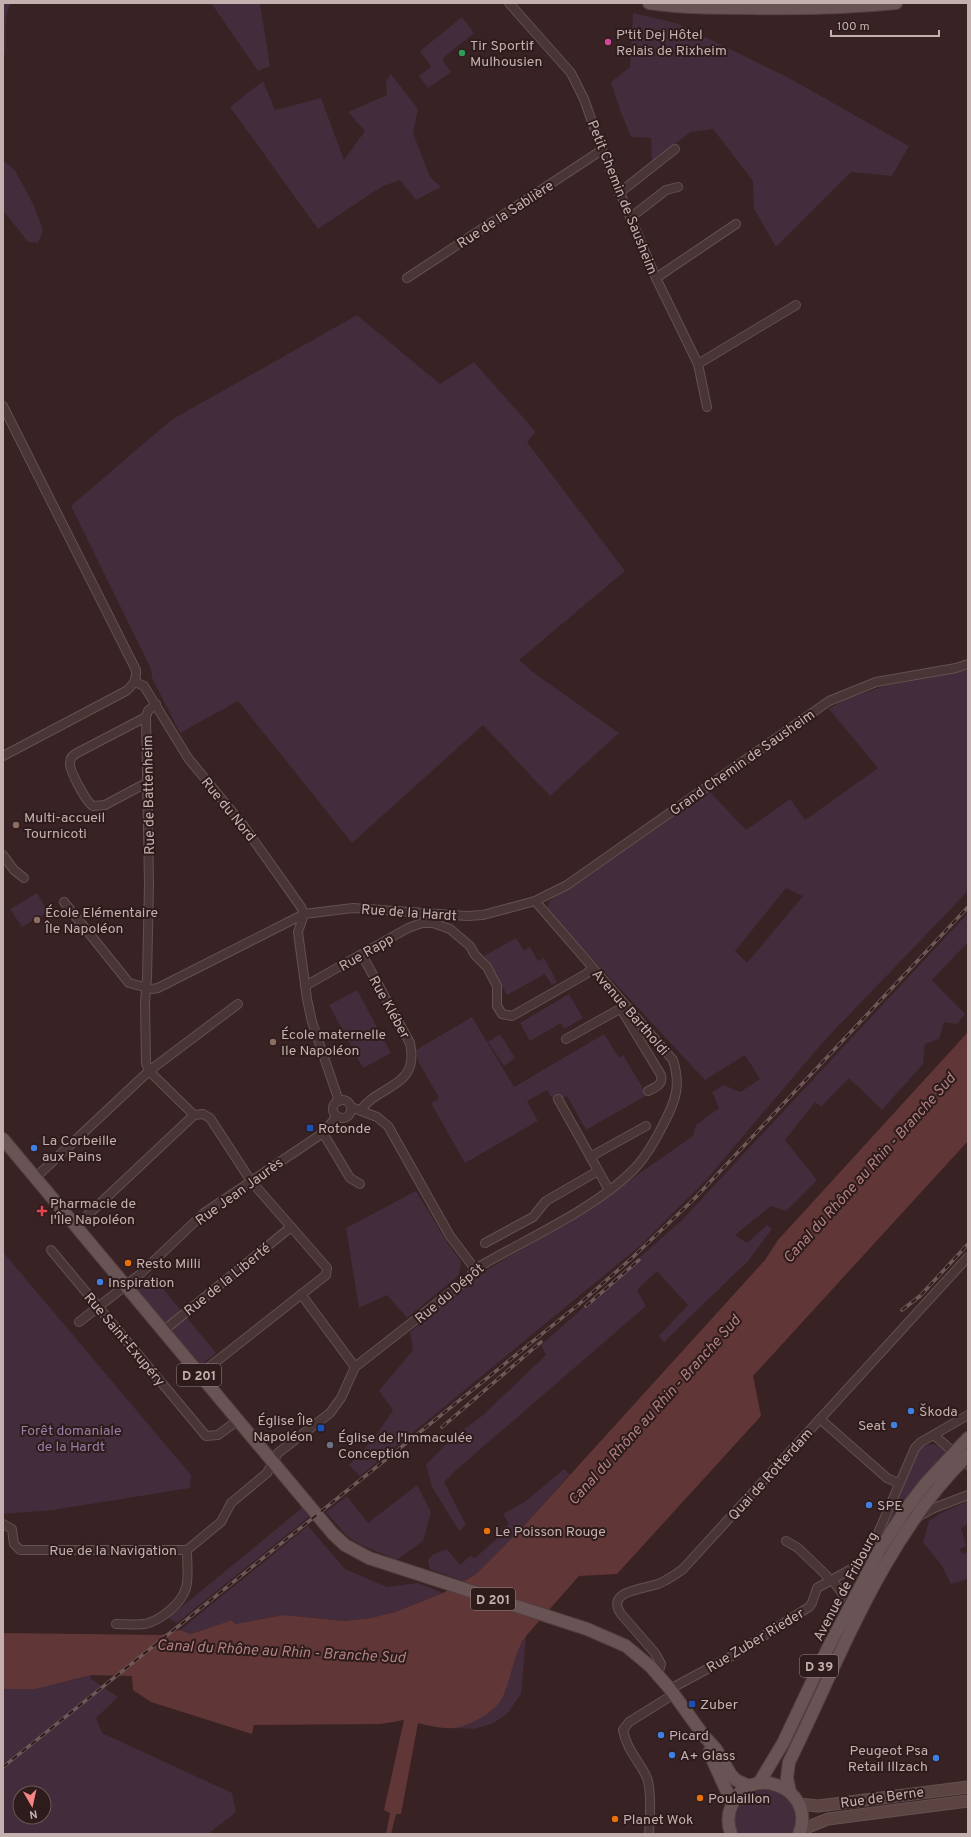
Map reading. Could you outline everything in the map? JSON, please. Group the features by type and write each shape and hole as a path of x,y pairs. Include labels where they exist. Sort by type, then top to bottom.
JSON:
{"main road":[{"path":"651,3 686,7 779,8 844,7 896,3"},
{"name":"D 201","path":"3,1139 310,1508 345,1545 369,1558 615,1640 635,1652 658,1674 704,1736 716,1749 731,1775 736,1780 754,1785"},
{"name":"Avenue de Fribourg","path":"732,1803 737,1796 754,1785 783,1743 880,1549 906,1509 953,1452 968,1438"},
{"name":"Avenue de Fribourg","path":"790,1792 787,1778 789,1762 870,1592 890,1555 915,1518 966,1460"},
{"name":"D 201","path":"704,1736 708,1750 732,1803"},
{"path":"754,1785 776,1784 790,1792 799,1804 802,1817 800,1832"},
{"name":"Rue de Berne","path":"799,1804 818,1806 968,1787"},
{"name":"Rue de Berne","path":"800,1832 828,1819 968,1801"},
{"path":"731,1834 728,1820 732,1803"}],"street":[{"name":"Petit Chemin de Sausheim","path":"510,3 571,73 584,99 602,150 630,218 656,278 698,364 707,407"},
{"path":"620,193 675,149"},
{"name":"Rue de la Sablière","path":"407,278 602,150"},
{"path":"630,218 666,190 678,187"},
{"path":"656,278 736,224"},
{"path":"698,364 796,305"},
{"path":"3,406 136,670 135,682 126,691 3,756"},
{"name":"Grand Chemin de Sausheim","path":"535,901 567,884 829,701 876,682 956,668 968,664"},
{"path":"135,682 144,686 156,704"},
{"name":"Rue de Battenheim","path":"149,1072 146,1063 148,782 146,717 148,711 156,704"},
{"name":"Rue du Nord","path":"156,704 188,758 243,825 298,902 304,914"},
{"path":"146,717 77,753 71,759 70,767 88,802 98,807 105,805 148,782"},
{"path":"3,855 14,870 24,878"},
{"name":"Rue de la Hardt","path":"146,988 158,988 246,945 284,923 304,914 354,908 474,916 509,910 535,901"},
{"name":"Avenue Bartholdi","path":"535,901 593,968 623,1007 662,1046 673,1060 678,1075 677,1091 671,1110 658,1134 634,1170 609,1190"},
{"path":"64,902 129,983 146,988"},
{"path":"304,914 298,932 305,986 312,1022 339,1101"},
{"path":"284,923 298,932"},
{"name":"Rue Rapp","path":"305,986 412,926 428,923 446,926 470,946 475,955 487,967 497,986 497,1006 502,1014 506,1016 512,1016 586,974 593,968"},
{"name":"Rue Kléber","path":"361,1110 404,1077 410,1066 412,1054 410,1043 362,955"},
{"path":"35,1178 149,1072 238,1004"},
{"path":"566,1039 623,1007 662,1080 660,1084 648,1092"},
{"path":"648,1053 662,1046"},
{"path":"149,1072 194,1115"},
{"path":"558,1100 609,1190"},
{"path":"339,1101 347,1102 351,1107 377,1117 388,1126 450,1236 475,1268"},
{"path":"339,1101 333,1107 337,1116 340,1118 347,1116 351,1107"},
{"path":"76,1226 194,1115 203,1114 210,1118 251,1181 327,1268 326,1275 199,1375"},
{"name":"Rue Jean Jaurès","path":"79,1322 125,1287 204,1213 323,1133 337,1116"},
{"path":"590,1157 646,1126"},
{"path":"323,1133 350,1178 360,1184"},
{"path":"485,1243 533,1216 546,1201 598,1171"},
{"name":"Rue du Dépôt","path":"355,1367 469,1278 475,1268 581,1209 609,1190"},
{"name":"Rue de la Liberté","path":"163,1331 291,1227"},
{"name":"Rue Saint-Exupéry","path":"51,1250 206,1436 218,1435 238,1420"},
{"name":"Quai de Rotterdam","path":"658,1674 660,1664 655,1653 616,1608 617,1600 621,1596 663,1582 683,1569 823,1422 968,1258"},
{"path":"301,1294 355,1367"},
{"name":"Rue de la Navigation","path":"3,1524 12,1528 14,1544 20,1550 187,1550 221,1522 231,1503 267,1473 278,1453 330,1413 341,1398 355,1367"},
{"path":"880,1549 878,1531 915,1448 968,1415"},
{"path":"823,1422 887,1478 898,1484"},
{"path":"934,1435 953,1452 966,1460"},
{"path":"915,1518 934,1508 968,1494"},
{"path":"786,1541 802,1551 827,1576 851,1605"},
{"path":"116,1624 144,1624 154,1621 174,1605 182,1596 186,1587 187,1550"},
{"name":"Rue Zuber Rieder","path":"649,1834 649,1786 646,1777 625,1742 623,1730 634,1719 672,1691 737,1653 809,1607 812,1603 817,1588 854,1567"}],"green space":[{"path":"3,3 11,3 6,18 6,48 3,60"},
{"path":"211,3 260,3 270,66 258,71"},
{"path":"633,13 676,23 787,77 909,146 892,176 851,172 776,247 754,209 753,181 713,129 691,132 652,161 651,138 631,137 611,82 630,67"},
{"path":"462,17 474,33 442,59 451,72 428,88 419,76 431,67 420,51"},
{"path":"391,74 418,109 413,133 430,177 441,187 416,200 400,180 381,187 318,229 230,107 263,81 275,110 321,98 344,160 365,131 348,112 387,95 386,81"},
{"path":"3,160 16,172 34,206 43,230 38,243 28,242 3,210"},
{"path":"357,315 440,384 474,362 536,432 527,442 625,571 519,660 534,673 619,733 550,796 483,725 352,843 238,701 180,733 152,678 151,669 71,506 171,420"},
{"path":"968,670 968,891 823,1042 706,1180 641,1245 360,1476 349,1465 374,1438 393,1410 379,1391 413,1350 410,1332 483,1272 575,1218 693,1136 696,1125 719,1108 712,1092 724,1085 740,1092 760,1079 745,1055 705,1080 547,910 549,901 709,791 746,830 790,799 805,820 878,768 829,709 844,700 884,686","holes":["786,888 803,896 747,963 735,951"]},
{"path":"37,893 48,912 22,927 10,909"},
{"path":"968,913 968,942 932,980 965,1014 957,1024 944,1022 939,1039 925,1044 923,1064 882,1110 849,1078 821,1107 815,1102 785,1140 817,1180 786,1211 771,1206 735,1235 747,1243 767,1225 772,1229 748,1261 664,1342 659,1336 688,1305 657,1271 637,1290 646,1306 444,1482 466,1525 459,1531 432,1487 426,1465 450,1440 483,1415 546,1355 541,1345 682,1220"},
{"path":"516,938 524,951 530,947 538,961 544,958 557,982 552,985 545,974 507,995 484,956"},
{"path":"357,990 391,1053 363,1068 329,1005"},
{"path":"569,994 583,1018 564,1029 561,1023 530,1041 520,1023"},
{"path":"472,1017 514,1087 604,1034 619,1058 623,1055 647,1095 586,1130 567,1096 555,1103 547,1090 527,1101 538,1121 465,1163 431,1103 439,1098 418,1061 416,1050"},
{"path":"500,1034 515,1058 504,1066 488,1042"},
{"path":"416,1191 448,1244 461,1261 459,1275 407,1318 387,1295 359,1308 346,1228"},
{"name":"Forêt domaniale de la Hardt","path":"3,1252 191,1475 190,1488 53,1510 3,1514"},
{"path":"151,1274 216,1353 200,1366 135,1287"},
{"path":"932,1444 946,1451 885,1527 883,1527 917,1451 921,1447"},
{"path":"564,1469 570,1474 520,1530 476,1574 463,1581 430,1569 428,1560 432,1555 447,1549 460,1565 470,1556 475,1558 501,1535 500,1530 509,1524 503,1514 526,1501"},
{"path":"417,1485 431,1512 423,1541 397,1560 359,1544 347,1536 326,1512 347,1496 368,1523"},
{"path":"968,1501 968,1524 961,1528 966,1546 960,1549 962,1554 968,1552 968,1579 951,1584 942,1566 923,1542 929,1521 941,1513"},
{"path":"302,1508 309,1517 177,1623 168,1618"},
{"path":"308,1526 345,1569 387,1587 418,1583 443,1593 395,1612 371,1618 344,1621 284,1615 235,1624 232,1620 191,1634 180,1630"},
{"path":"526,1636 521,1694 507,1714 492,1724 473,1729 454,1728 477,1720 491,1709 499,1700 508,1680 515,1658"},
{"path":"91,1675 91,1679 118,1697 96,1718 102,1733 232,1793 236,1812 208,1834 3,1834 3,1689 36,1689"},
{"path":"767,1789 782,1795 792,1805 796,1818 793,1834 738,1834 734,1818 739,1804 751,1794"}],"water":[{"name":"Canal du Rhône au Rhin - Branche Sud","path":"968,1032 968,1141 753,1376 761,1416 617,1574 579,1576 526,1636 516,1657 504,1694 496,1706 490,1712 477,1720 455,1728 441,1728 418,1723 401,1814 396,1814 391,1834 386,1834 390,1813 384,1810 404,1720 381,1724 254,1725 252,1734 151,1702 133,1690 132,1676 91,1675 36,1689 3,1689 3,1633 161,1635 180,1630 191,1634 232,1620 235,1624 284,1615 344,1621 371,1618 395,1612 443,1593 476,1574 520,1530 765,1260 778,1240"}],"railway":[{"path":"3,1767 578,1305 633,1257 695,1198 968,907"},
{"path":"902,1310 920,1296 968,1244"},
{"path":"586,1306 639,1260"},
{"path":"442,1427 541,1342"}],"place":[{"name":"P'tit Dej Hôtel Relais de Rixheim","path":"608,42"},
{"name":"Tir Sportif Mulhousien","path":"462,53"},
{"name":"Multi-accueil Tournicoti","path":"16,825"},
{"name":"École Elémentaire Île Napoléon","path":"37,920"},
{"name":"École maternelle Ile Napoléon","path":"273,1042"},
{"name":"Rotonde","path":"310,1128"},
{"name":"La Corbeille aux Pains","path":"34,1148"},
{"name":"Pharmacie de l'Île Napoléon","path":"42,1211"},
{"name":"Resto Milli","path":"128,1263"},
{"name":"Inspiration","path":"100,1282"},
{"name":"Škoda","path":"911,1411"},
{"name":"Seat","path":"894,1425"},
{"name":"Église Île Napoléon","path":"321,1428"},
{"name":"Église de l'Immaculée Conception","path":"330,1445"},
{"name":"SPE","path":"869,1505"},
{"name":"Le Poisson Rouge","path":"487,1531"},
{"name":"Zuber","path":"692,1704"},
{"name":"Picard","path":"661,1735"},
{"name":"A+ Glass","path":"672,1755"},
{"name":"Peugeot Psa Retail Illzach","path":"936,1758"},
{"name":"Poulaillon","path":"700,1798"},
{"name":"Planet Wok","path":"615,1819"}]}
